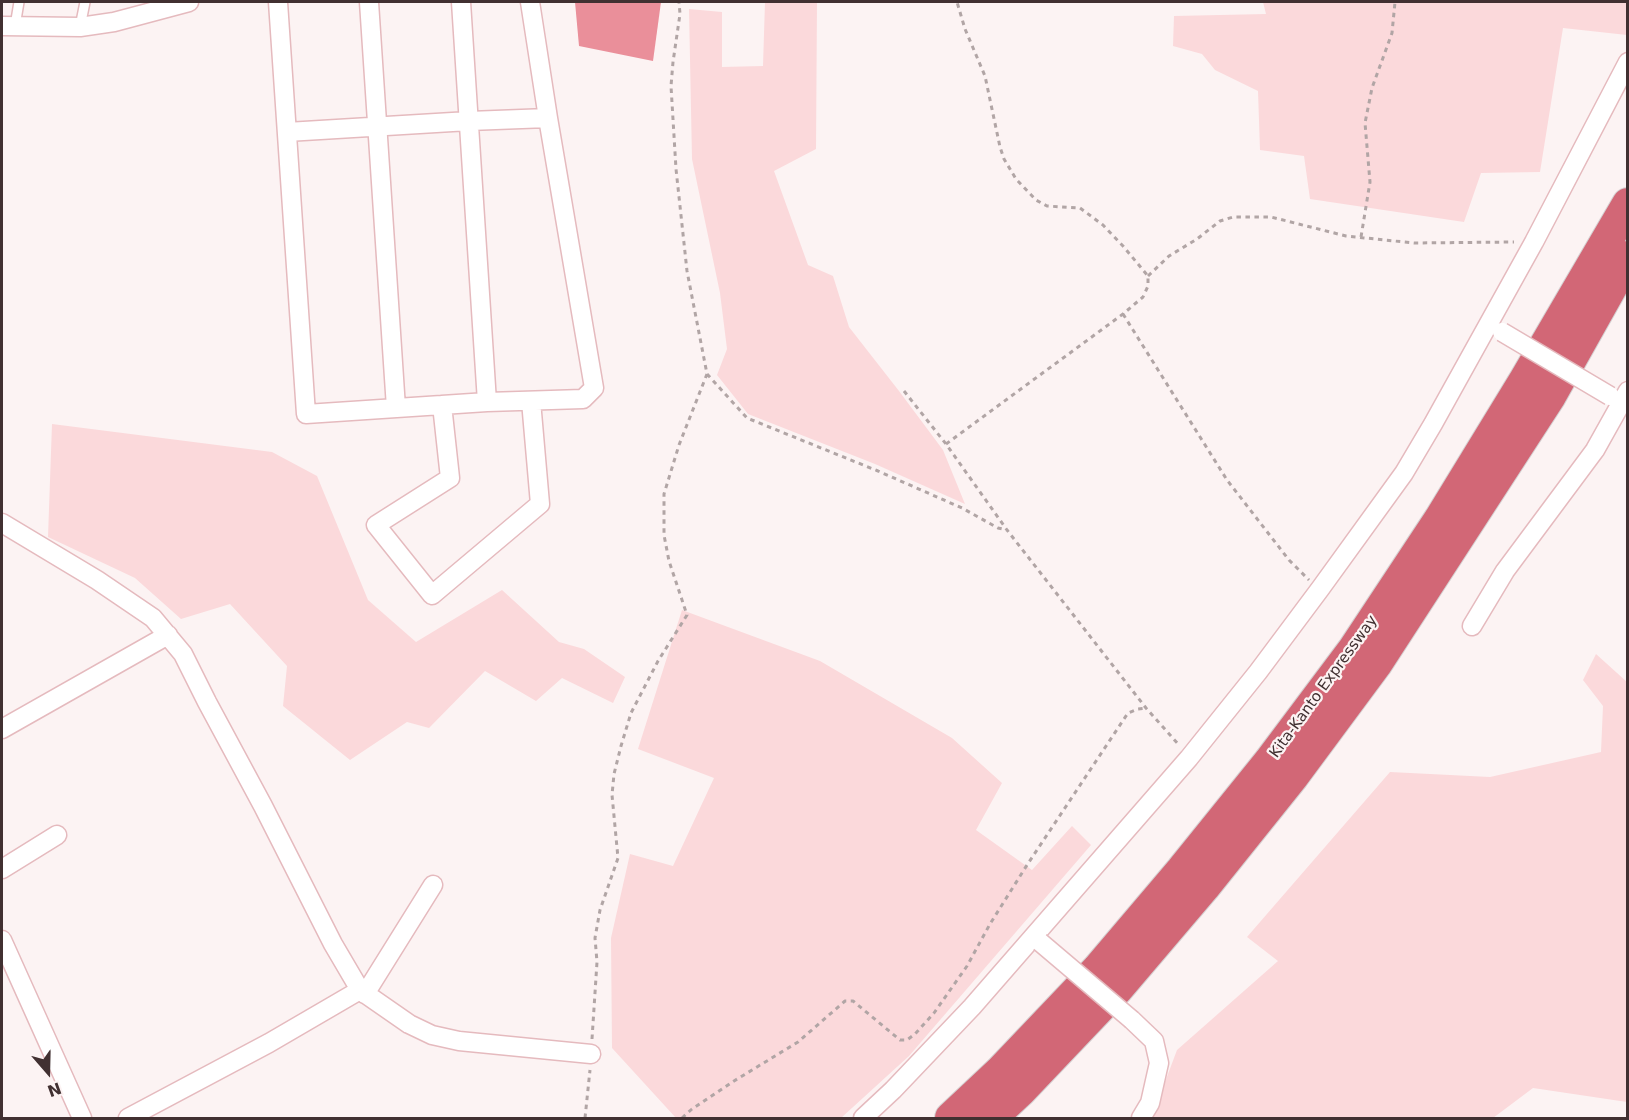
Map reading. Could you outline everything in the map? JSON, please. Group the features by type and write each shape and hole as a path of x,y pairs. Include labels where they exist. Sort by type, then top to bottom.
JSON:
{"highway":[{"name":"Kita-Kanto Expressway","path":"951,1119 1000,1072 1113,951 1270,761 1354,649 1440,519 1526,380 1628,204"},
{"name":"Kita-Kanto Expressway","path":"991,1119 1118,988 1204,887 1293,776 1376,664 1550,396 1628,257"}],"street":[{"path":"8,26 80,27 189,2"},
{"path":"278,2 306,414 487,402 583,399 594,388 530,2"},
{"path":"369,2 396,408"},
{"path":"461,2 487,402"},
{"path":"863,1119 894,1090 1036,939 1189,758 1258,672 1320,589 1404,473 1495,328 1534,242 1628,63"},
{"path":"287,132 548,118"},
{"path":"1472,626 1505,571 1595,450 1622,398 1495,328"},
{"path":"442,405 450,478 376,525 432,595 540,504 531,401"},
{"path":"2,523 97,580 153,618 168,634 183,654 333,944 363,992 410,1024 432,1035 459,1041 591,1054"},
{"path":"2,729 168,634"},
{"path":"2,869 57,836"},
{"path":"128,1119 363,992 433,885"},
{"path":"1036,939 1154,1041 1159,1063 1150,1102 1141,1119"},
{"path":"2,940 82,1119"}],"lane":[{"path":"8,26 19,2"},
{"path":"80,27 85,2"}],"path":[{"path":"679,2 680,14 671,86 675,159 687,271 707,374 747,418 878,471 962,508 998,528 1007,530"},
{"path":"946,444 1123,314 1143,297 1148,286 1148,276 1103,225 1080,208 1047,206 1036,200 1016,178 1004,159 985,76 965,29 957,2"},
{"path":"1361,238 1370,182 1365,123 1372,88 1392,33 1395,2"},
{"path":"1148,276 1169,256 1197,239 1220,221 1233,217 1271,217 1346,236 1414,243 1534,242"},
{"path":"1123,314 1227,480 1289,560 1320,589"},
{"path":"585,1119 597,962 596,938 600,910 618,858 612,795 614,774 631,712 658,661 687,615 669,561 664,535 663,494 679,445 707,374"},
{"path":"904,391 946,444 1007,530 1146,708 1189,758"},
{"path":"682,1119 692,1109 734,1081 798,1042 845,1001 853,1001 900,1040 907,1040 915,1034 934,1013 967,966 1027,865 1128,713 1138,708 1146,708"}],"shaded area":[{"path":"575,2 661,2 653,61 579,46"},
{"path":"765,2 817,2 816,149 774,171 808,265 833,276 849,327 943,450 965,504 875,464 748,414 717,375 727,349 720,293 692,159 689,9 722,12 722,67 763,66"},
{"path":"1263,2 1627,2 1627,35 1563,28 1540,172 1481,173 1464,222 1310,199 1304,156 1260,150 1258,91 1215,70 1202,54 1173,46 1174,16 1266,14"},
{"path":"52,424 272,452 317,476 368,600 416,642 502,590 559,642 584,649 625,677 613,703 562,678 536,701 485,671 429,728 407,722 350,760 283,706 287,666 230,604 181,619 135,578 48,537"},
{"path":"682,610 820,661 952,738 1002,783 976,830 1032,870 1072,826 1091,845 909,1056 841,1118 676,1118 612,1048 611,938 630,854 673,866 714,778 638,749"},
{"path":"1596,654 1627,682 1627,1102 1533,1088 1493,1118 1148,1118 1156,1106 1177,1050 1278,961 1247,937 1390,772 1490,777 1601,752 1603,706 1583,680"}]}
